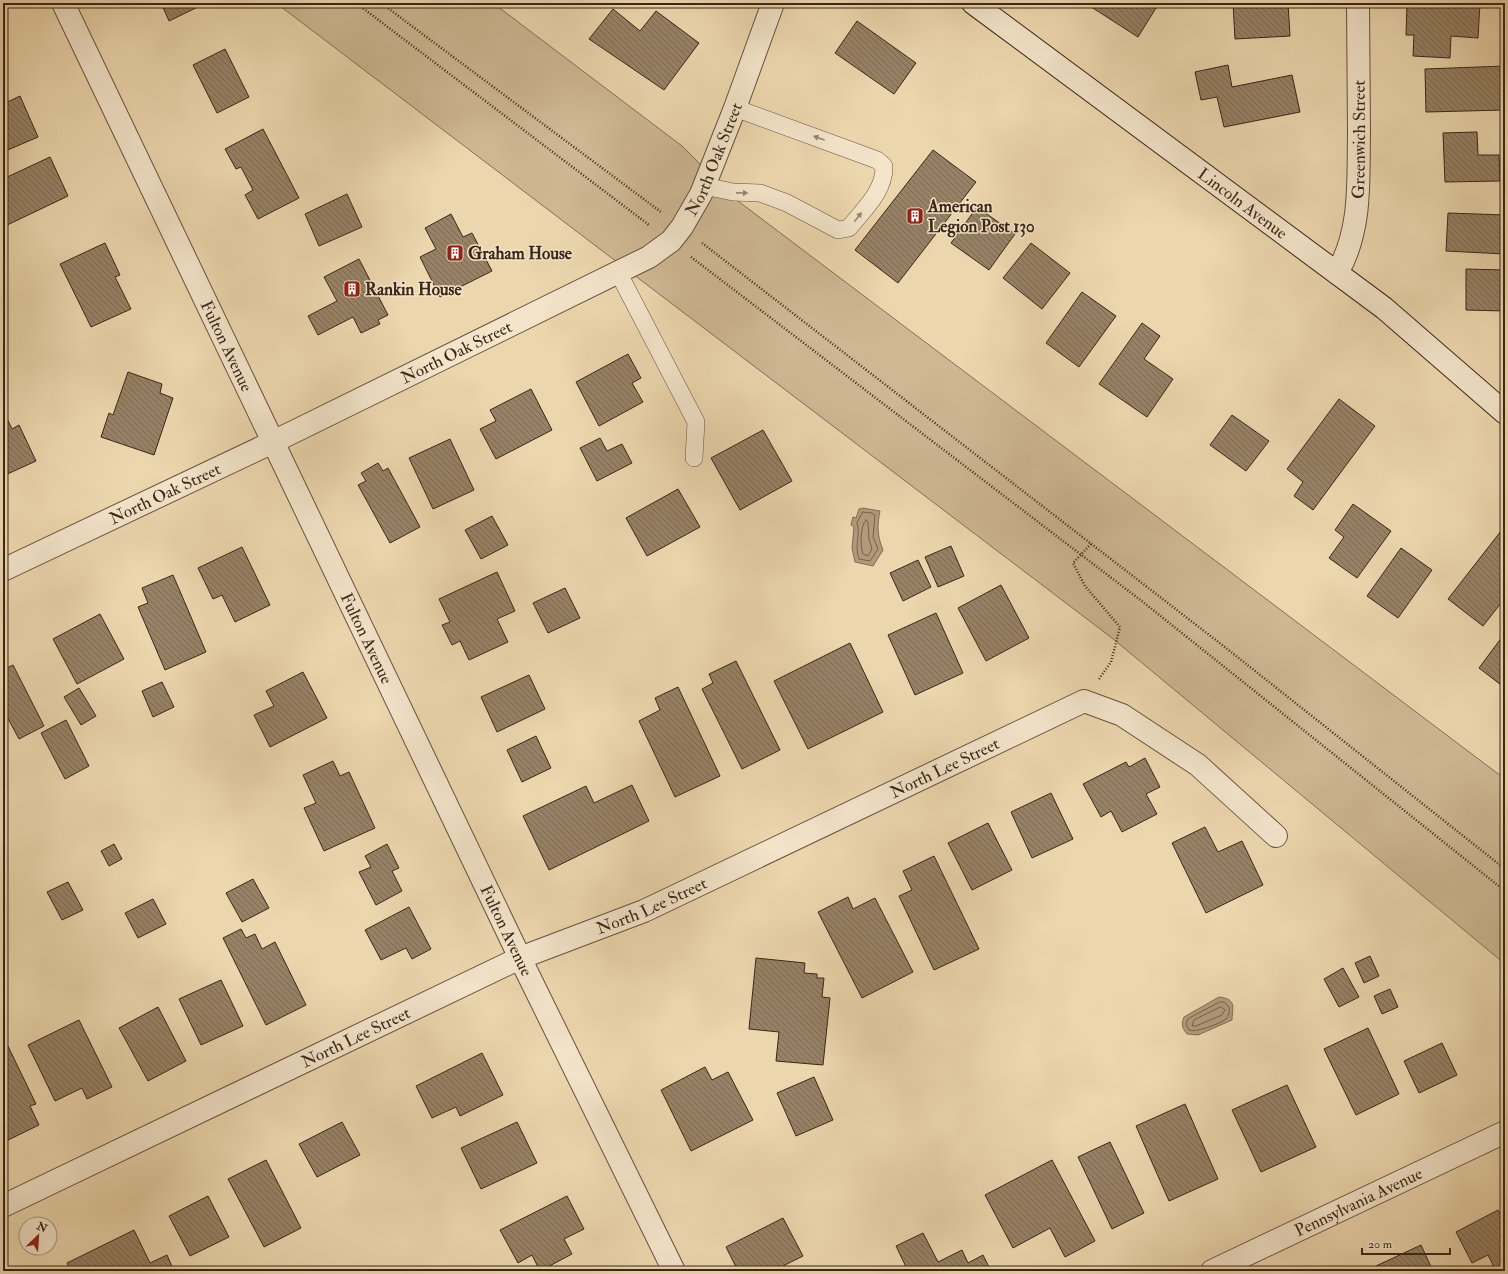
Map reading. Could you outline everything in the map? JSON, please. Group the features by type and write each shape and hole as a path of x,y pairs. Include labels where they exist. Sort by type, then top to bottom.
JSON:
{"street":[{"name":"Fulton Avenue","path":"63,3 520,958 674,1271"},
{"name":"North Oak Street","path":"3,570 274,442 649,257 676,234 704,186 736,108 773,3"},
{"name":"Lincoln Avenue","path":"973,3 1384,308 1505,413"},
{"name":"Greenwich Street","path":"1337,273 1347,256 1352,240 1358,197 1358,3"},
{"name":"North Lee Street","path":"3,1206 520,958 644,911 1084,701"},
{"path":"1084,701 1122,715 1198,765 1276,836"},
{"name":"Pennsylvania Avenue","path":"1212,1271 1505,1132"}],"lane":[{"path":"704,186 733,192 760,193 786,203 838,230 849,228 881,187 885,177 884,166 876,160 736,108"},
{"path":"618,272 696,422 694,458"}],"path":[{"path":"356,3 676,234 1091,544 1505,869"},
{"path":"381,3 676,234 1505,890"},
{"path":"1084,701 1111,662 1120,627 1085,586 1073,563 1091,544"}],"shaded area":[{"path":"276,3 493,3 682,146 734,198 1505,779 1505,964 1112,638"}],"water":[{"path":"863,508 880,511 878,530 883,550 873,566 855,562 852,548 854,527 851,525 853,517 856,518 859,509"},
{"path":"1219,997 1229,1000 1233,1005 1232,1020 1198,1035 1187,1034 1182,1026 1184,1017"}],"building":[{"path":"161,3 206,3 169,21"},
{"path":"1085,3 1149,3 1156,8 1138,37"},
{"path":"1233,3 1288,3 1290,36 1235,39"},
{"path":"1407,3 1480,3 1478,38 1451,36 1450,58 1413,56 1414,35 1406,35"},
{"path":"613,9 640,31 656,11 699,43 664,90 589,39"},
{"path":"857,21 916,63 894,94 835,53"},
{"path":"225,49 249,97 217,113 193,65"},
{"path":"1228,65 1232,87 1292,75 1300,112 1224,127 1217,97 1201,100 1195,72"},
{"path":"1505,66 1505,110 1426,112 1425,69"},
{"path":"20,96 38,137 3,152 3,104"},
{"path":"263,129 299,198 258,219 245,195 253,190 241,167 236,169 225,149"},
{"path":"1477,132 1478,155 1499,155 1500,181 1445,182 1443,133"},
{"name":"American Legion Post 130","path":"933,150 976,182 898,283 855,250"},
{"path":"50,157 68,196 3,227 3,179"},
{"path":"347,194 362,227 319,246 305,214"},
{"path":"977,207 1015,234 989,270 951,243"},
{"path":"1448,213 1505,215 1505,254 1446,251"},
{"name":"Graham House","path":"451,214 463,237 472,233 492,271 440,297 420,257 436,249 425,228"},
{"path":"105,243 120,275 115,277 131,309 91,327 60,264"},
{"path":"1031,243 1070,273 1042,309 1003,278"},
{"name":"Rankin House","path":"359,259 388,315 378,320 380,324 361,333 353,317 318,335 308,316 337,301 324,277"},
{"path":"1466,269 1505,270 1505,311 1466,310"},
{"path":"1082,292 1116,316 1079,367 1046,343"},
{"path":"1142,323 1160,336 1144,359 1173,379 1147,417 1099,384"},
{"path":"628,354 641,378 632,383 643,402 599,426 576,382"},
{"path":"128,372 162,384 160,393 173,398 154,455 101,437 109,413 113,415"},
{"path":"531,389 552,430 496,459 480,429 496,421 490,410"},
{"path":"1339,399 1375,426 1313,510 1294,496 1303,482 1287,469"},
{"path":"3,410 12,429 19,425 36,461 3,476"},
{"path":"1232,415 1269,441 1246,471 1210,445"},
{"path":"763,430 792,481 740,510 711,458"},
{"path":"600,438 607,451 622,444 632,463 597,481 580,448"},
{"path":"450,439 474,490 433,509 409,458"},
{"path":"378,463 383,471 388,468 420,527 390,543 358,485 366,481 361,473"},
{"path":"678,489 700,527 647,556 626,518"},
{"path":"1353,504 1391,531 1357,578 1329,558 1344,537 1335,530"},
{"path":"492,516 508,545 481,559 465,530"},
{"path":"1501,531 1505,534 1505,598 1483,626 1448,599"},
{"path":"951,546 964,576 938,587 925,557"},
{"path":"242,547 270,605 235,622 222,595 213,599 198,568"},
{"path":"1401,548 1432,570 1398,618 1367,596"},
{"path":"918,560 931,587 903,601 890,573"},
{"path":"497,572 515,611 497,619 508,642 469,660 460,641 452,645 442,625 450,622 439,599"},
{"path":"173,575 206,652 165,670 138,607 148,603 142,588"},
{"path":"1001,585 1029,638 986,661 958,608"},
{"path":"565,588 580,618 548,633 533,603"},
{"path":"936,613 963,673 915,695 888,635"},
{"path":"100,614 124,659 77,684 53,639"},
{"path":"1505,633 1505,688 1479,668"},
{"path":"850,643 883,712 808,749 774,681"},
{"path":"736,661 780,750 742,769 702,689 713,683 709,674"},
{"path":"13,665 44,726 19,739 5,713 3,714 3,670"},
{"path":"303,672 327,718 270,747 254,715 274,706 266,691"},
{"path":"529,675 545,709 497,732 481,697"},
{"path":"162,682 174,707 153,717 142,691"},
{"path":"678,687 720,776 675,797 639,721 660,710 655,698"},
{"path":"79,688 96,716 81,725 64,697"},
{"path":"66,720 89,766 65,779 41,733"},
{"path":"536,736 551,768 522,782 507,750"},
{"path":"1145,758 1160,787 1146,794 1157,814 1122,832 1111,811 1101,817 1083,784 1126,762 1129,767"},
{"path":"333,761 340,776 349,772 375,828 324,851 304,808 316,803 303,775"},
{"path":"632,785 649,821 549,870 523,816 586,786 594,803"},
{"path":"1051,793 1073,839 1032,858 1011,812"},
{"path":"988,823 1012,870 972,890 948,843"},
{"path":"1205,827 1218,852 1242,841 1263,885 1206,913 1172,843"},
{"path":"114,844 122,859 109,866 101,851"},
{"path":"387,844 399,868 392,871 402,891 376,905 359,872 371,867 365,856"},
{"path":"934,856 979,949 934,970 899,896 912,890 903,871"},
{"path":"253,879 269,908 242,922 226,893"},
{"path":"68,882 83,910 62,920 47,892"},
{"path":"848,897 853,909 875,898 913,972 862,998 818,912"},
{"path":"153,899 166,924 138,938 125,913"},
{"path":"409,907 431,949 412,959 406,948 381,960 365,930"},
{"path":"241,929 246,938 255,934 262,949 275,942 306,1005 266,1025 223,938"},
{"path":"3,948 7,954 3,956"},
{"path":"1370,956 1379,976 1364,983 1355,963"},
{"path":"756,958 805,963 804,973 817,974 817,978 824,978 822,997 830,998 823,1065 776,1061 779,1032 749,1029"},
{"path":"3,968 7,974 3,976"},
{"path":"1343,968 1359,997 1339,1007 1324,979"},
{"path":"221,980 243,1026 201,1045 179,999"},
{"path":"1390,989 1398,1007 1382,1014 1374,996"},
{"path":"158,1007 186,1061 148,1081 119,1028"},
{"path":"79,1020 112,1087 87,1099 82,1088 55,1101 28,1045"},
{"path":"1368,1028 1399,1094 1356,1115 1324,1049"},
{"path":"5,1040 36,1104 30,1106 39,1125 4,1142 3,1041"},
{"path":"1442,1043 1457,1075 1419,1093 1404,1061"},
{"path":"482,1053 503,1095 460,1116 456,1107 432,1118 416,1086"},
{"path":"705,1067 712,1080 728,1072 753,1120 691,1151 661,1090"},
{"path":"814,1077 833,1120 796,1136 777,1093"},
{"path":"1287,1085 1316,1147 1261,1172 1232,1110"},
{"path":"1185,1104 1218,1179 1169,1201 1136,1126"},
{"path":"342,1122 360,1155 317,1177 299,1144"},
{"path":"517,1122 537,1163 481,1189 461,1148"},
{"path":"1110,1142 1144,1213 1112,1229 1078,1157"},
{"path":"266,1160 301,1228 264,1247 228,1179"},
{"path":"1052,1160 1095,1241 1065,1257 1050,1228 1013,1248 985,1195"},
{"path":"208,1196 229,1237 190,1256 169,1216"},
{"path":"567,1196 584,1229 564,1239 572,1254 540,1271 532,1255 518,1263 500,1230"},
{"path":"1498,1210 1505,1224 1505,1270 1503,1271 1496,1271 1488,1255 1472,1263 1456,1232"},
{"path":"783,1218 803,1256 773,1271 758,1271 756,1266 747,1271 738,1271 726,1247"},
{"path":"134,1230 150,1263 167,1255 174,1271 71,1271 67,1263"},
{"path":"923,1233 938,1262 962,1250 968,1263 983,1255 991,1271 908,1271 896,1246"},
{"path":"1421,1245 1433,1271 1378,1271 1376,1266"}],"place":[{"name":"American Legion Post 130","path":"915,216"},
{"name":"Graham House","path":"455,253"},
{"name":"Rankin House","path":"352,289"}]}
